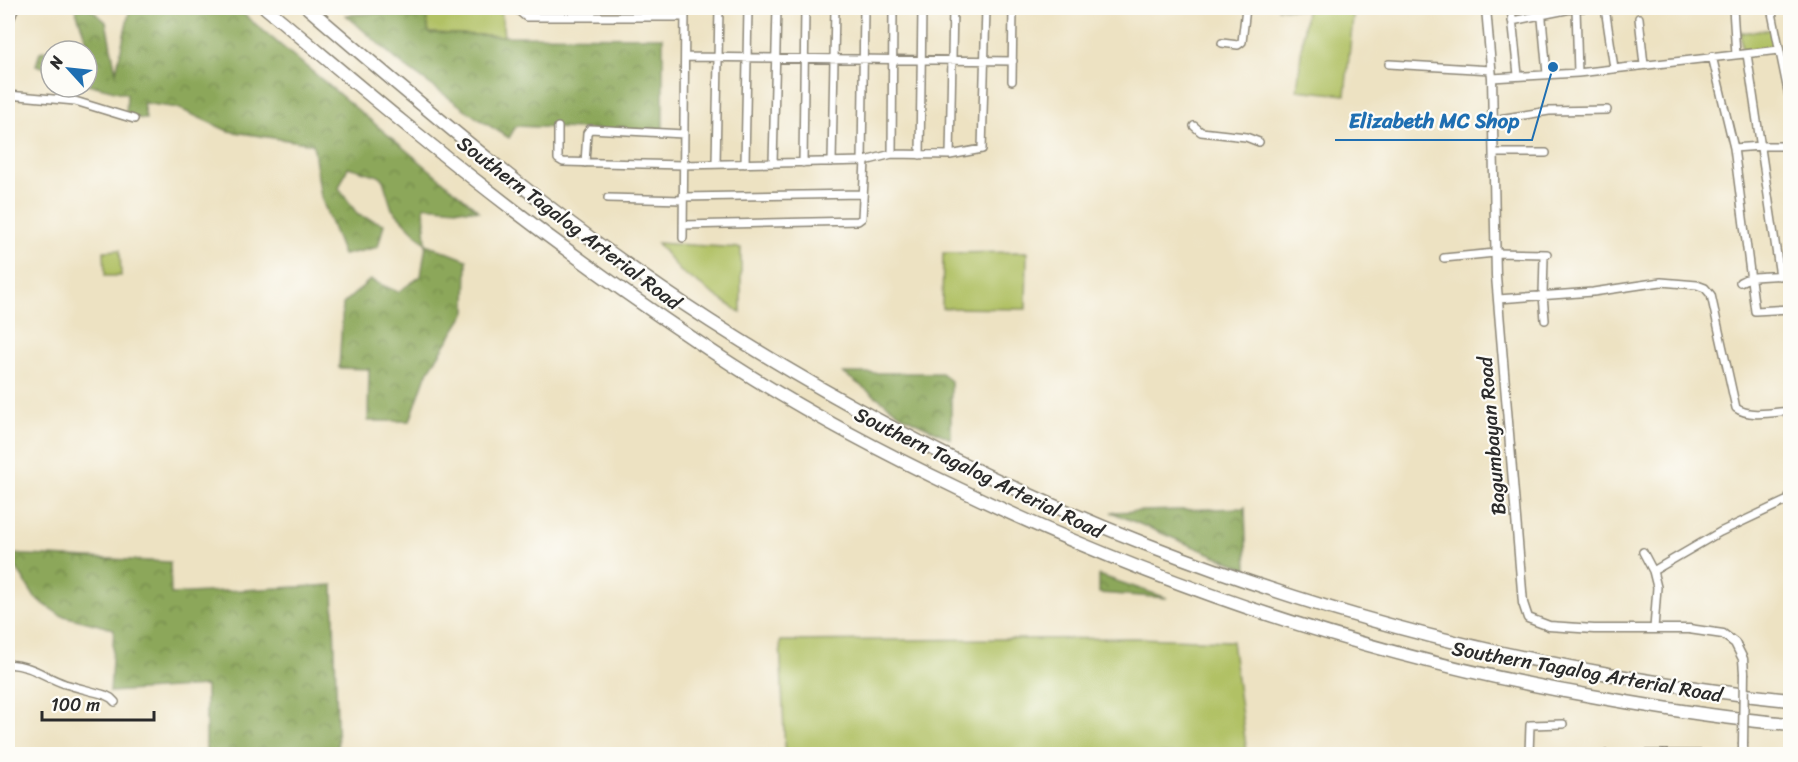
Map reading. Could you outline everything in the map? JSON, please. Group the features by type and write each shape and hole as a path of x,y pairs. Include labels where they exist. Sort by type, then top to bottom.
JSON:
{"highway":[{"name":"Southern Tagalog Arterial Road","path":"266,8 405,124 502,201 697,342 793,402 908,464 1034,525 1136,567 1253,610 1448,667 1546,689 1665,709 1791,724"},
{"name":"Southern Tagalog Arterial Road","path":"308,8 422,106 516,181 621,261 710,321 803,378 918,442 1049,504 1160,550 1258,586 1346,614 1460,644 1554,665 1669,685 1791,700"}],"street":[{"path":"8,24 14,8"},
{"path":"519,8 526,17 685,17"},
{"path":"558,8 559,16"},
{"path":"595,8 596,16"},
{"path":"683,238 685,8"},
{"path":"716,164 719,8"},
{"path":"745,164 748,8"},
{"path":"773,163 777,8"},
{"path":"803,163 805,8"},
{"path":"832,162 835,8"},
{"path":"683,225 858,221 862,218 864,8"},
{"path":"892,154 893,8"},
{"path":"920,154 922,8"},
{"path":"950,155 953,8"},
{"path":"558,127 558,159 563,162 683,165 803,163 863,161 892,154 950,155 982,149 986,8"},
{"path":"1012,81 1013,8"},
{"path":"1222,43 1238,45 1242,42 1246,8"},
{"name":"Bagumbayan Road","path":"1486,8 1492,74 1498,299 1522,603 1528,618 1549,626 1594,629 1689,629 1723,634 1735,643 1743,659 1743,754"},
{"path":"1511,8 1518,75"},
{"path":"1576,8 1578,73"},
{"path":"1512,21 1542,11 1587,8"},
{"path":"1605,8 1614,68"},
{"path":"1733,8 1736,55"},
{"path":"1771,8 1790,98"},
{"path":"1542,11 1547,74"},
{"path":"1639,18 1644,64"},
{"path":"1389,64 1492,74 1578,73 1779,50"},
{"path":"1747,54 1780,276"},
{"path":"1712,56 1734,148 1755,311 1791,309"},
{"path":"685,57 1012,61"},
{"path":"8,95 75,101 134,119"},
{"path":"1493,120 1549,111 1607,110"},
{"path":"1194,126 1200,132 1246,137 1259,142"},
{"path":"585,163 587,133 590,129 684,134"},
{"path":"1734,148 1791,146"},
{"path":"1494,153 1546,153"},
{"path":"608,198 863,194"},
{"path":"1444,258 1496,253 1547,254 1544,256 1545,320"},
{"path":"1740,282 1751,276 1791,274"},
{"path":"1498,299 1593,292 1660,282 1697,285 1706,288 1711,295 1736,408 1742,413 1791,411"},
{"path":"1653,571 1719,532 1788,500 1791,495"},
{"path":"1643,552 1653,571 1657,587 1654,629"},
{"path":"8,664 33,668 63,683 105,695 115,702"},
{"path":"1529,754 1530,725 1563,724"},
{"path":"1562,754 1586,754"},
{"path":"1607,754 1743,754"}],"green space":[{"path":"75,8 90,8 106,22 116,72 130,8 236,8 479,211 424,206 426,244 392,209 382,177 348,167 339,188 358,215 384,224 378,247 343,255 321,197 313,144 228,131 178,108 143,103 146,119 126,117 127,94 99,87 99,39 86,39"},
{"path":"425,8 501,8 504,36 428,33"},
{"path":"1277,8 1354,8 1345,95 1297,90 1306,10"},
{"path":"425,10 429,33 663,37 663,133 516,126 509,138 399,62 346,15"},
{"path":"1773,29 1775,47 1742,51 1740,33"},
{"path":"657,243 741,248 741,313 680,271"},
{"path":"426,244 467,260 466,312 426,375 410,421 368,421 369,369 339,368 343,304 370,280 398,292 421,276"},
{"path":"120,250 121,276 105,276 104,251"},
{"path":"1027,252 1026,309 942,308 943,253"},
{"path":"843,373 941,373 951,381 951,439 905,417"},
{"path":"1244,508 1247,569 1111,512"},
{"path":"8,554 170,562 171,594 333,585 338,754 206,754 206,686 110,692 114,629 60,615 35,598"},
{"path":"1099,575 1167,598 1099,593"},
{"path":"1135,638 1232,641 1247,754 785,754 780,641"}],"place":[{"name":"Elizabeth MC Shop","path":"1553,67"}]}
